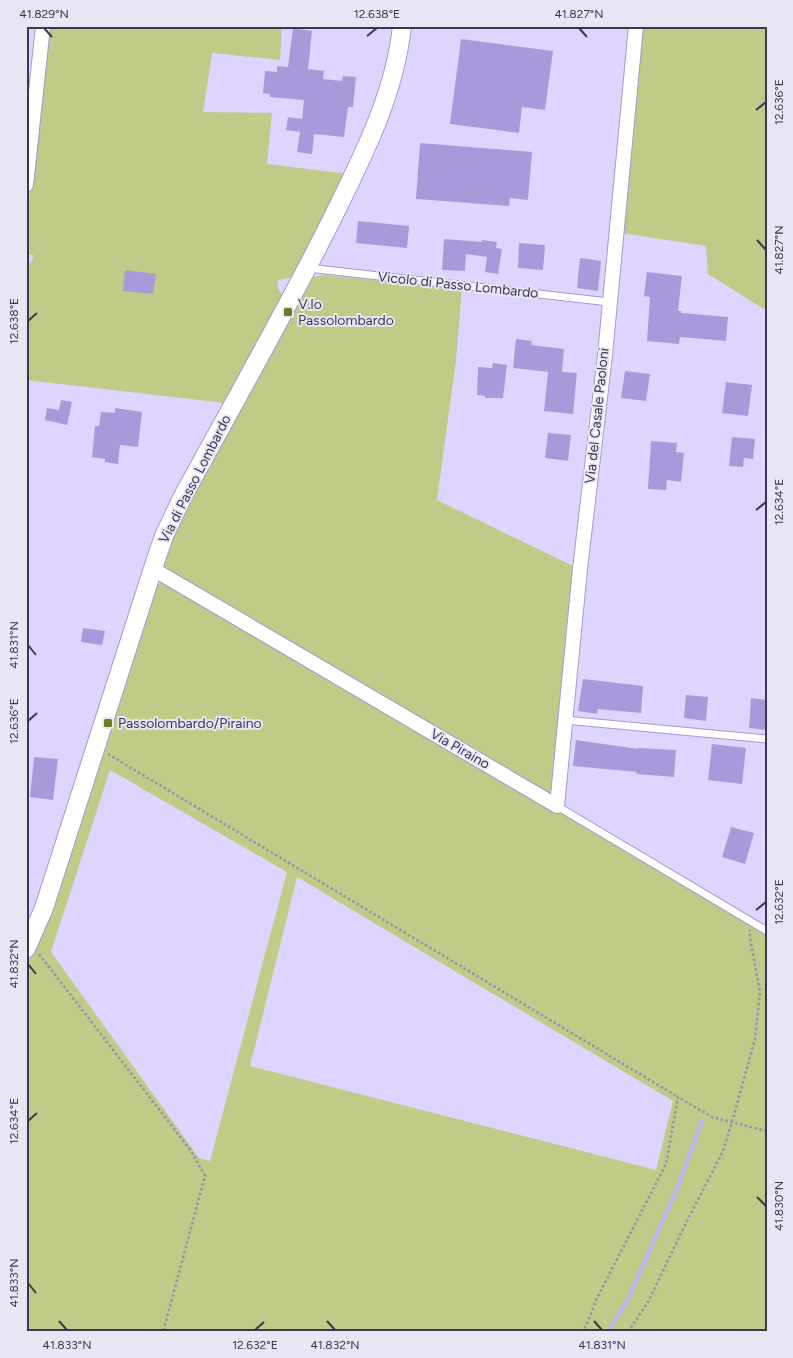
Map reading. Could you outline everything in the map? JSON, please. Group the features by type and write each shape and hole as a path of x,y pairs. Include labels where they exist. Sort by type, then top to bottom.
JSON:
{"street":[{"path":"26,185 43,26"},
{"name":"Via di Passo Lombardo","path":"28,946 44,908 164,536 182,498 307,268 354,174 387,95 397,61 402,26"},
{"name":"Via del Casale Paoloni","path":"557,806 580,569 605,355 636,26"},
{"name":"Via Piraino","path":"153,569 557,806"}],"lane":[{"name":"Vicolo di Passo Lombardo","path":"307,268 609,302"},
{"path":"565,720 767,739"},
{"name":"Via Piraino","path":"557,806 767,932"}],"path":[{"path":"95,746 712,1117 767,1130"},
{"path":"628,1332 648,1302 723,1151 732,1122 755,1039 760,992 750,938 750,922"},
{"path":"28,946 191,1150 205,1176 163,1332"},
{"path":"581,1332 586,1326 597,1298 666,1164 678,1097"}],"green space":[{"path":"47,26 282,26 280,60 212,53 203,112 272,113 267,164 349,174 294,276 278,280 278,289 283,296 225,403 26,380 26,261 32,262 33,255 26,253 26,226"},
{"path":"636,26 767,26 767,311 708,274 706,246 615,232"},
{"path":"323,275 462,288 456,360 437,500 575,567 553,793 551,795 159,568 180,512 310,278"},
{"path":"165,582 767,931 767,1332 26,1332 26,961 32,951 152,588","holes":["110,770 287,872 210,1161 199,1158 51,952","297,877 673,1101 656,1170 250,1066"]}],"building":[{"path":"293,28 312,31 308,69 324,71 323,79 342,81 343,76 356,77 353,107 348,107 344,137 314,134 312,154 297,152 300,132 286,130 288,117 302,119 304,100 270,97 270,94 263,93 265,71 277,72 277,66 288,67"},
{"path":"461,39 553,51 545,110 522,107 519,133 450,124"},
{"path":"420,143 532,152 528,200 510,198 509,206 416,199"},
{"path":"358,221 409,226 407,248 356,243"},
{"path":"444,239 497,242 496,248 502,249 498,274 485,272 487,257 466,254 465,271 442,270"},
{"path":"519,243 545,245 543,270 518,268"},
{"path":"580,258 601,261 598,291 577,288"},
{"path":"125,270 156,274 153,294 123,291"},
{"path":"647,272 682,276 678,311 681,311 681,313 728,317 726,341 680,337 679,344 647,341 650,297 644,296"},
{"path":"516,339 532,341 531,345 564,349 562,372 577,373 573,414 544,411 548,372 513,368"},
{"path":"493,363 507,365 503,398 485,398 485,396 477,395 478,367 492,368"},
{"path":"625,371 650,374 646,401 621,398"},
{"path":"726,382 752,385 748,416 722,413"},
{"path":"61,400 72,402 67,425 45,420 47,408 59,410"},
{"path":"115,408 142,412 138,447 120,445 118,464 92,457 95,426 99,426 101,412 115,413"},
{"path":"548,433 571,435 568,461 545,458"},
{"path":"732,437 755,439 753,459 744,458 743,467 729,466"},
{"path":"651,441 677,443 676,452 684,453 681,482 667,480 666,490 648,489"},
{"path":"83,628 105,631 102,645 81,642"},
{"path":"583,679 643,686 641,713 598,709 597,714 578,711"},
{"path":"686,695 708,697 706,721 684,718"},
{"path":"751,698 767,700 767,730 749,728"},
{"path":"576,740 638,749 676,750 674,777 573,766"},
{"path":"712,744 746,748 742,784 708,780"},
{"path":"34,757 58,759 53,800 30,797"},
{"path":"731,827 754,833 745,864 722,857"}],"waterway":[{"path":"608,1332 628,1299 676,1191 702,1121"}],"place":[{"name":"V.lo Passolombardo","path":"288,312"},
{"name":"Passolombardo/Piraino","path":"108,723"}]}
